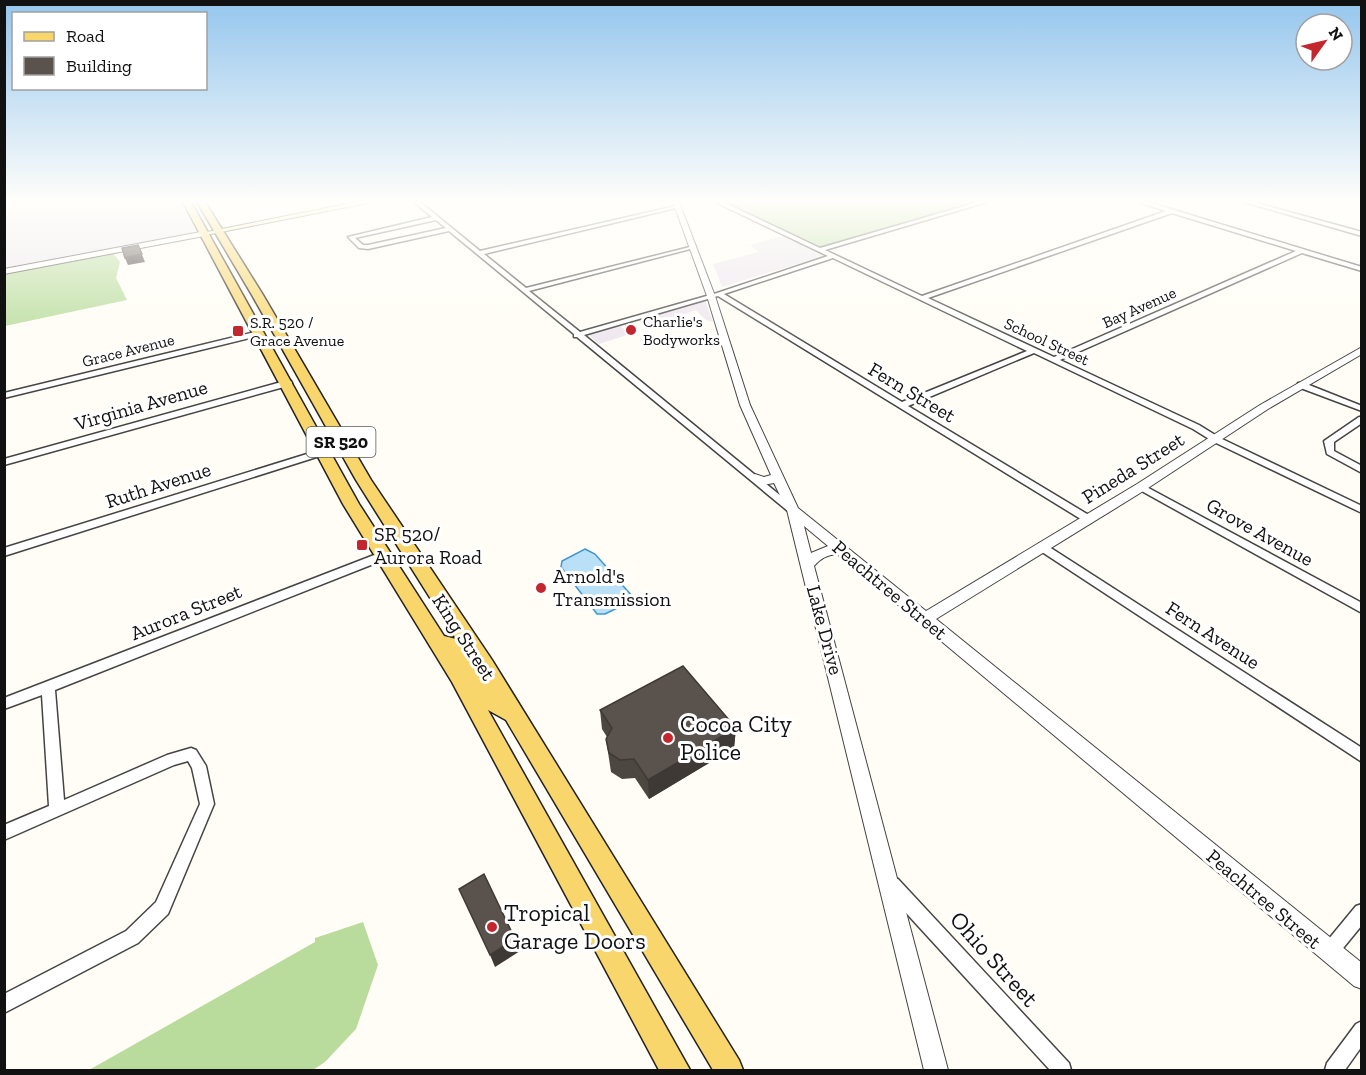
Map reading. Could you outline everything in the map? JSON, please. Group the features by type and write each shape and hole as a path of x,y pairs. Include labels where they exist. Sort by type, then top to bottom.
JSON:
{"main road":[{"name":"King Street","path":"216,252 323,452 382,556 465,687 675,1071"},
{"name":"King Street","path":"231,252 347,453 485,666 729,1071"},
{"path":"257,328 264,324 292,374 304,378"},
{"path":"288,383 298,384 340,453 347,453"},
{"path":"382,556 400,561 431,602 444,606"},
{"path":"436,642 453,645 483,697 512,713"}],"street":[{"path":"4,272 107,252"},
{"name":"Peachtree Street","path":"479,252 1362,978"},
{"path":"524,290 672,252"},
{"name":"Lake Drive","path":"695,252 717,298 745,405 793,510 890,882 936,1071"},
{"name":"School Street","path":"824,252 1196,427 1217,440 1362,510"},
{"path":"922,298 1054,252"},
{"name":"Bay Avenue","path":"1054,360 1298,252"},
{"path":"1305,252 1362,269"},
{"path":"577,334 717,298 834,256"},
{"name":"Fern Street","path":"717,298 903,405 1088,519"},
{"name":"Grace Avenue","path":"4,396 257,328"},
{"name":"Pineda Street","path":"925,619 1141,488 1301,385 1362,350"},
{"path":"903,405 1033,351"},
{"name":"Virginia Avenue","path":"4,462 288,383"},
{"path":"1301,385 1362,409"},
{"path":"1362,419 1329,441 1330,452 1362,470"},
{"name":"Ruth Avenue","path":"4,552 323,452"},
{"path":"755,478 776,479 777,474"},
{"name":"Grove Avenue","path":"1141,488 1362,609"},
{"name":"Fern Avenue","path":"1043,547 1362,756"},
{"path":"808,565 815,554 826,550 841,549"},
{"name":"Aurora Street","path":"4,704 382,556"},
{"path":"48,687 57,810"},
{"path":"4,833 172,759 191,754 199,766 207,804 162,908 132,937 4,1004"},
{"name":"Ohio Street","path":"890,882 1062,1071"},
{"path":"1329,952 1362,912"},
{"path":"1334,1071 1362,1030"}],"shaded area":[{"path":"5,252 103,252 5,271"},
{"path":"758,252 815,252 823,256 722,287 713,264"},
{"path":"705,300 713,322 706,320 696,310 647,328 638,320"},
{"path":"619,325 630,334 599,344 589,335"}],"green space":[{"path":"113,253 120,262 116,278 127,300 5,326 5,273"},
{"path":"363,922 378,965 356,1029 325,1062 313,1070 89,1070 315,942 315,938"}],"water":[{"path":"585,549 595,554 632,596 630,602 605,614 597,614 561,567 562,561"}],"building":[{"path":"123,252 142,254 125,258"},
{"name":"Cocoa City Police","path":"683,666 736,728 648,780 634,759 620,760 609,753 606,739 612,728 600,710"},
{"name":"Tropical Garage Doors","path":"484,874 515,939 490,955 459,889"}],"place":[{"name":"Charlie's Bodyworks","path":"631,330"},
{"name":"S.R. 520 / Grace Avenue","path":"238,331"},
{"name":"SR 520/ Aurora Road","path":"362,545"},
{"name":"Arnold's Transmission","path":"541,588"},
{"name":"Cocoa City Police","path":"668,738"},
{"name":"Tropical Garage Doors","path":"492,927"}]}
